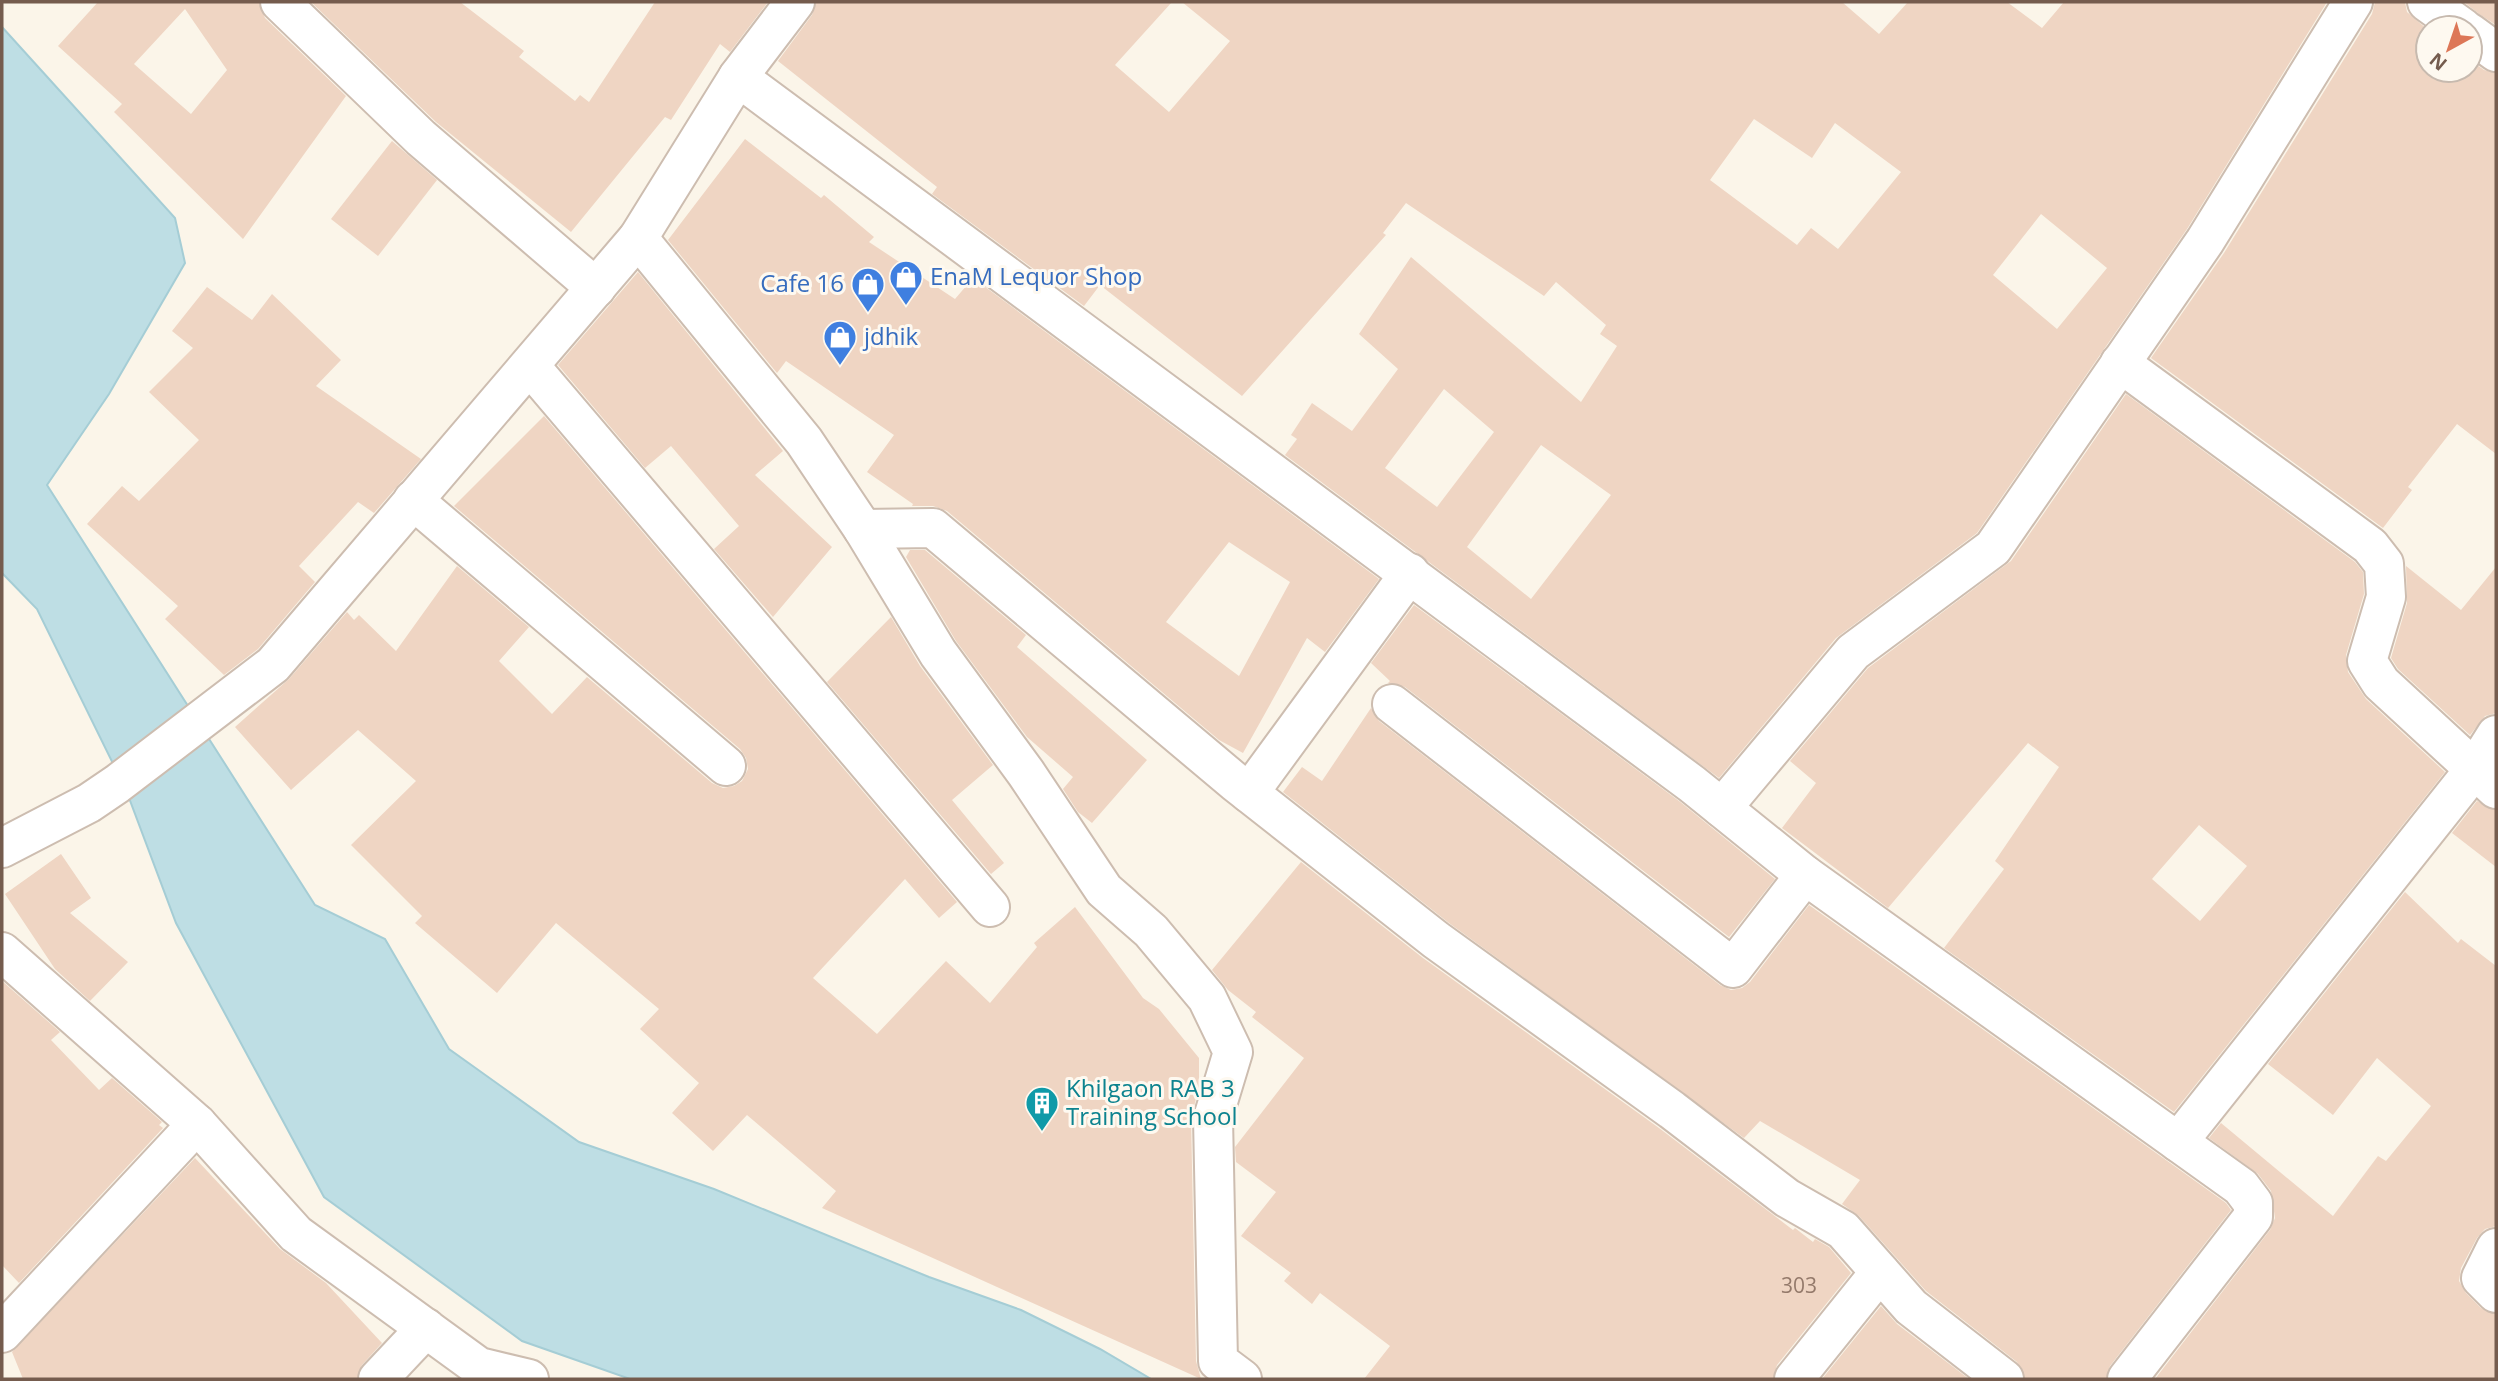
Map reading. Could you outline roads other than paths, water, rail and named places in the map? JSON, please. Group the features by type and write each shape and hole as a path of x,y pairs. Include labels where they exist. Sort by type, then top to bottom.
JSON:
{"street":[{"path":"280,2 421,138 596,288"},
{"path":"2,848 89,803 273,665 638,238 738,77 795,2"},
{"path":"1722,808 1853,652 1993,548 2204,241 2353,2"},
{"path":"2427,2 2444,14"},
{"path":"738,77 1410,573 1722,808 1805,875 2241,1187 2253,1203 2253,1217 2127,1379"},
{"path":"638,238 804,441 863,528 938,653 1026,773 1104,890 1151,930 1207,998 1233,1052 1213,1118 1218,1361 1241,1379"},
{"path":"2120,363 2370,546 2384,564 2386,597 2367,661 2381,683 2485,779"},
{"path":"530,366 990,907"},
{"path":"413,500 726,766"},
{"path":"863,528 933,528 1249,793 1436,940 1672,1110 1787,1198 1843,1230 1911,1307 2004,1379"},
{"path":"1249,793 1410,573"},
{"path":"1392,704 1733,968 1805,875"},
{"path":"2178,1142 2485,779 2496,734"},
{"path":"2,953 197,1124 296,1234 480,1367 529,1379"},
{"path":"2,1334 197,1124"},
{"path":"2496,1248 2481,1278 2496,1293"},
{"path":"1794,1379 1880,1272"},
{"path":"378,1379 426,1328"}],"water":[{"path":"2,27 175,218 185,263 109,394 47,485 315,905 385,939 449,1049 579,1142 714,1189 929,1277 1021,1310 1100,1349 1151,1379 630,1379 522,1341 324,1197 176,923 126,790 37,609 2,573"}],"place":[{"name":"EnaM Lequor Shop","path":"906,307"},
{"name":"Cafe 16","path":"868,314"},
{"name":"jdhik","path":"840,367"},
{"name":"Khilgaon RAB 3 Training School","path":"1042,1133"}]}
